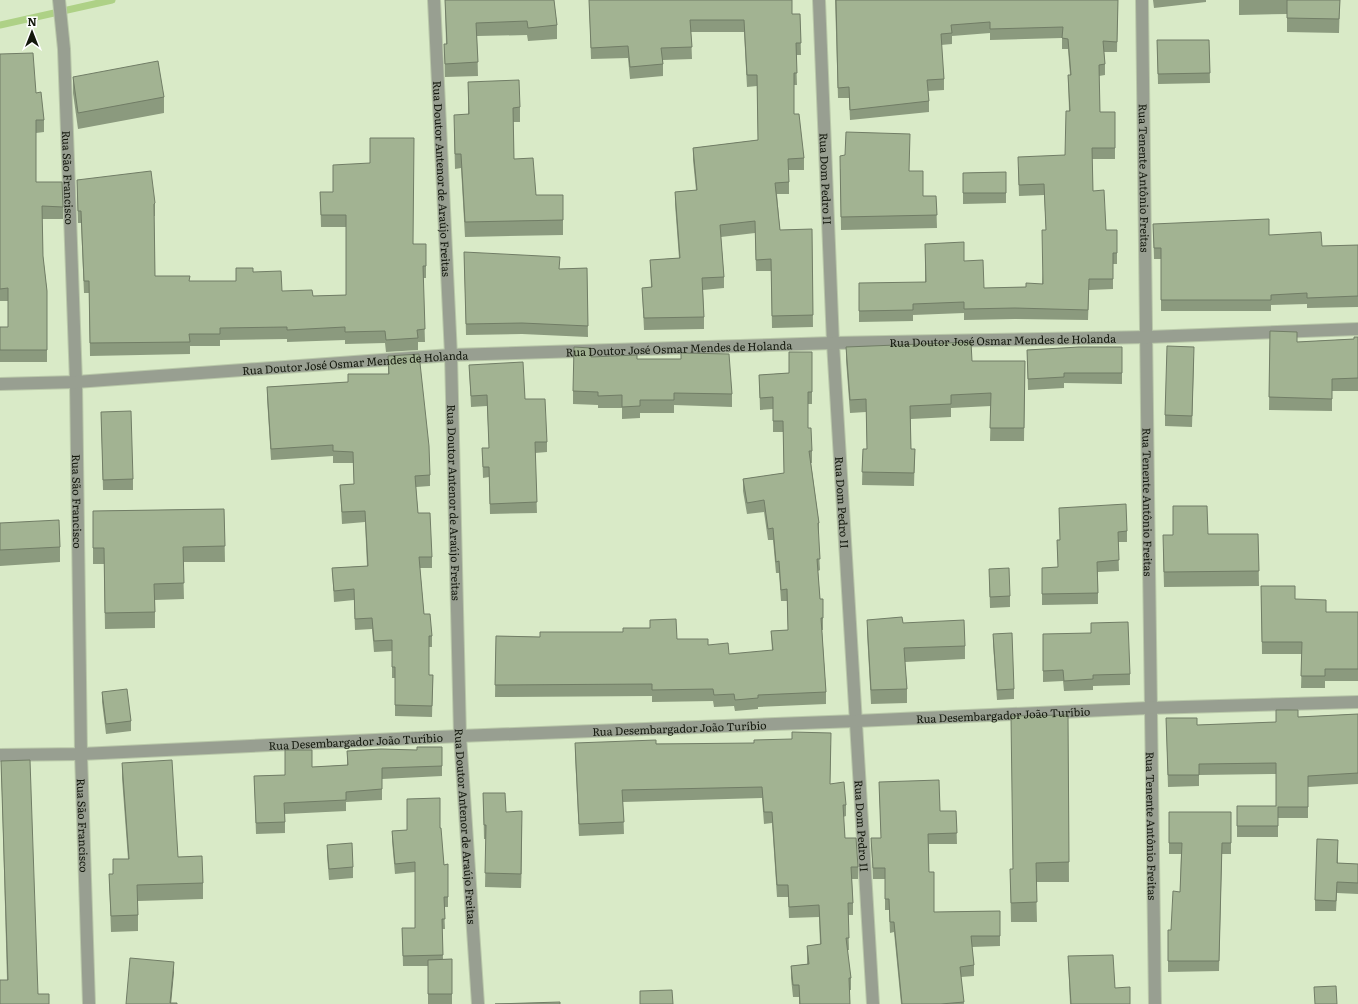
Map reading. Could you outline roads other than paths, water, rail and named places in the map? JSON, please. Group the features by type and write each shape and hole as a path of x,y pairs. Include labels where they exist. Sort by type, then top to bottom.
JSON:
{"street":[{"name":"Rua São Francisco","path":"58,0 64,49 76,382 81,754 89,1004"},
{"name":"Rua Doutor Antenor de Araújo Freitas","path":"434,0 451,355 460,736 478,1004"},
{"name":"Rua Dom Pedro II","path":"819,0 833,344 873,1004"},
{"name":"Rua Tenente Antônio Freitas","path":"1142,0 1148,337 1149,708 1155,1004"},
{"name":"Rua Doutor José Osmar Mendes de Holanda","path":"0,384 76,382 451,355 1148,337 1358,329"},
{"name":"Rua Desembargador João Turíbio","path":"0,754 81,754 460,736 1149,708 1358,702"}],"waterway":[{"path":"0,25 112,0"}]}
